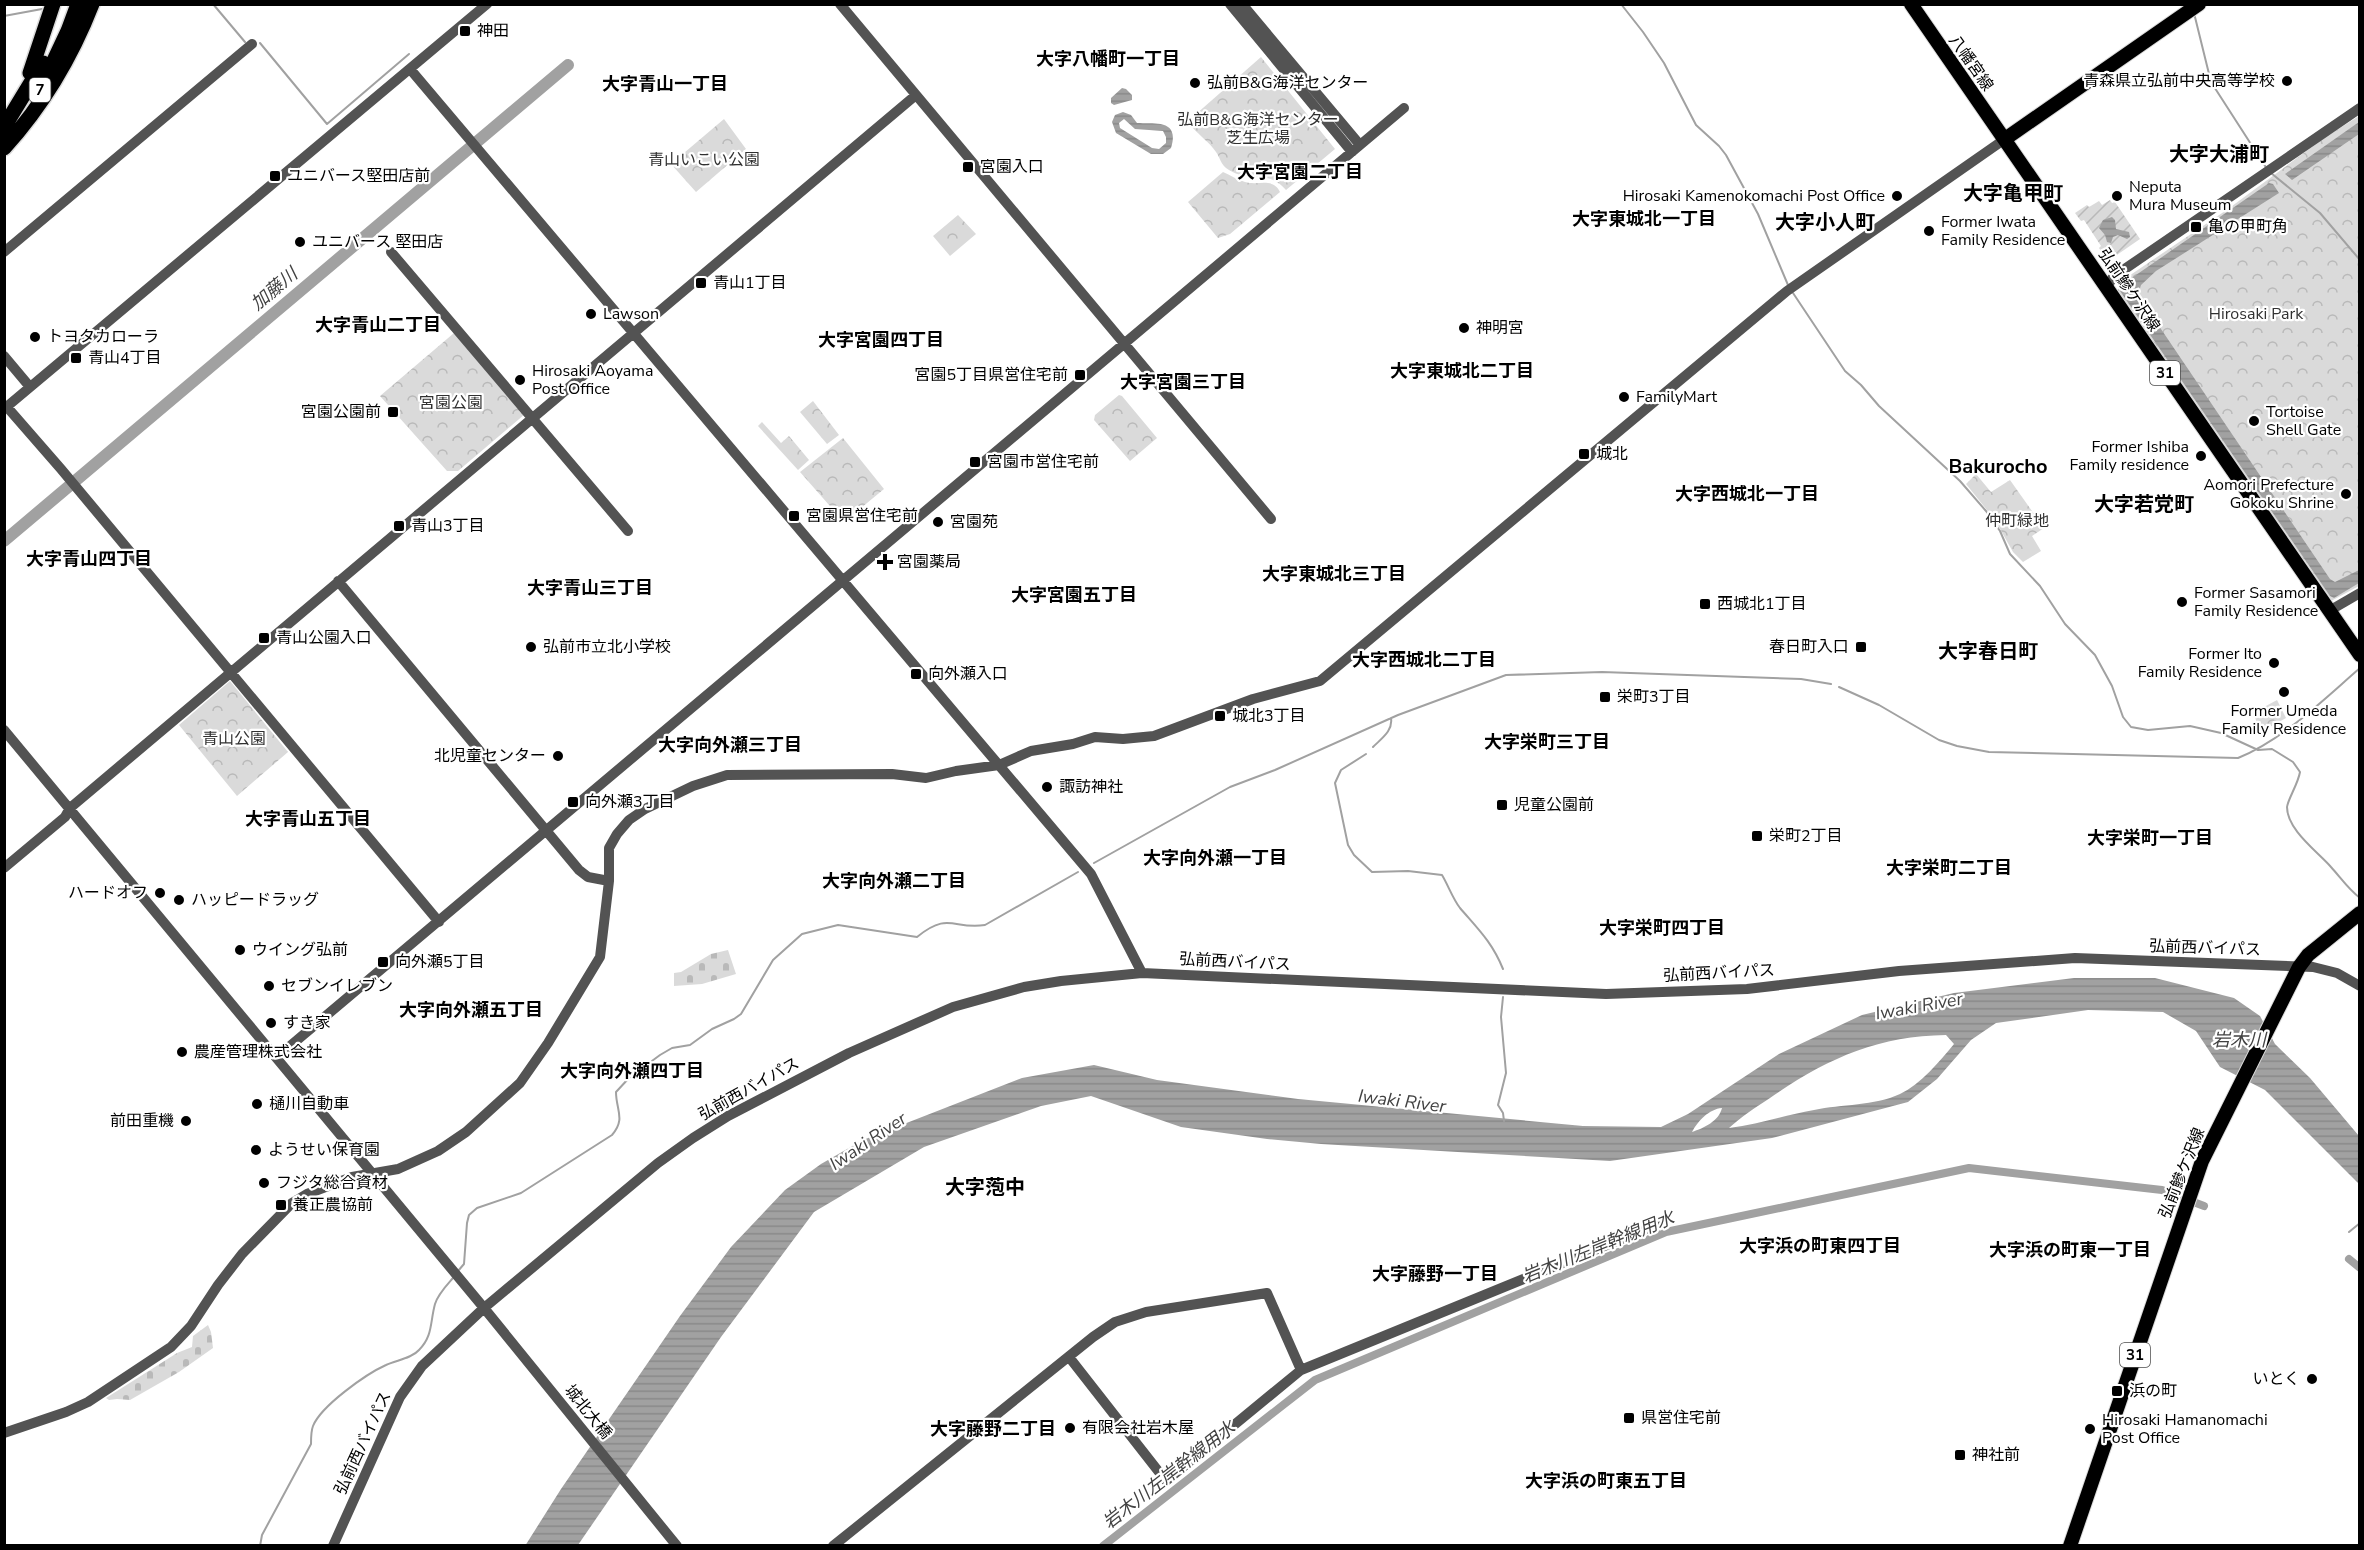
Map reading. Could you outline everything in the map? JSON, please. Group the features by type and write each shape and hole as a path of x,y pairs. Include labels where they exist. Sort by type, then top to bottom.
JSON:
{"highway":[{"path":"4,126 29,76 53,4"},
{"name":"7","path":"4,126 48,54 67,4"},
{"name":"7","path":"4,147 30,109 51,68 78,4"},
{"path":"4,147 29,120 67,62 92,4"}],"main road":[{"name":"八幡宮線","path":"1911,4 2005,139"},
{"path":"2005,139 2195,8"},
{"name":"弘前鰺ケ沢線","path":"2005,139 2360,655"},
{"name":"弘前鰺ケ沢線","path":"2070,1545 2204,1154 2295,973 2308,955 2360,913"}],"street":[{"path":"438,922 68,477 6,408 487,4"},
{"path":"840,4 1272,519"},
{"path":"1230,4 1356,149"},
{"path":"1242,4 1356,149"},
{"path":"4,252 252,44"},
{"path":"410,69 1091,874 1142,973"},
{"path":"4,868 65,817 70,808 230,671 916,95"},
{"path":"277,1057 1404,108"},
{"path":"2107,287 2113,278 2268,169 2360,108"},
{"path":"4,1433 88,1402 171,1347 192,1326 236,1262 284,1210 307,1194 352,1177 398,1169 438,1151 466,1132 520,1083 548,1043 600,957 609,880 609,848 629,820 668,796 727,775 892,774 926,778 999,765 1031,751 1073,744 1095,736 1123,739 1154,736 1253,699 1320,681 1790,289 2005,139"},
{"path":"392,252 628,531"},
{"path":"4,356 30,387"},
{"path":"338,580 579,870 588,877 609,880"},
{"path":"2329,611 2360,593"},
{"name":"城北大橋","path":"4,730 373,1173 676,1545"},
{"name":"弘前西バイパス","path":"333,1545 400,1397 422,1366 484,1308 649,1170 693,1137 838,1058 923,1019 986,997 1061,981 1142,973 1606,994 1747,989 1899,971 2075,958 2295,973 2313,967 2337,973 2360,986"},
{"path":"1069,1357 1166,1480 1301,1370 1658,1224"},
{"path":"833,1545 1093,1337 1115,1322 1146,1312 1267,1293 1301,1370"}],"green space":[{"name":"弘前B&G海洋センター 芝生広場","path":"1261,57 1335,149 1286,190 1271,179 1243,175 1226,168 1214,149 1193,128 1195,115"},
{"name":"Hirosaki Park","path":"2359,116 2359,586 2331,601 2117,293 2120,282 2228,209 2324,138"},
{"name":"青山いこい公園","path":"724,119 746,149 696,192 671,164"},
{"path":"1223,172 1245,182 1269,183 1277,187 1280,192 1230,234 1218,238 1188,202"},
{"path":"2110,200 2112,203 2115,202 2140,239 2111,259 2104,250 2101,251 2099,248 2101,246 2084,220 2081,221 2075,213 2087,205 2089,207 2099,201 2102,205"},
{"path":"958,215 976,234 950,256 933,236"},
{"name":"宮園公園","path":"454,333 525,414 458,471 447,471 380,396"},
{"path":"1119,395 1157,438 1130,461 1094,420 1095,415"},
{"path":"813,401 839,435 827,444 800,412"},
{"path":"762,422 781,443 789,436 809,460 798,470 758,426"},
{"path":"843,438 884,489 844,522 800,472"},
{"name":"仲町緑地","path":"1976,474 1991,492 2010,480 2044,528 2032,536 2041,551 2023,562 2013,552 1995,520 1966,484"},
{"name":"青山公園","path":"230,681 288,752 237,796 179,725"},
{"path":"2277,700 2286,718 2261,732 2253,713"},
{"path":"728,950 736,974 702,984 674,986 674,973 681,972 711,954"},
{"path":"208,1325 213,1348 179,1372 130,1400 106,1398 177,1353 192,1347 193,1336"}],"water":[{"path":"1122,88 1132,95 1132,100 1114,105 1111,103 1111,98"},
{"path":"1123,112 1131,115 1137,123 1164,125 1172,132 1171,148 1163,154 1151,154 1116,133 1112,122 1115,115","holes":["1124,119 1135,129 1163,131 1166,143 1159,149 1152,148 1120,128 1119,123"]},
{"path":"2359,122 2359,134 2292,180 2285,174"},
{"path":"2269,183 2273,184 2279,193 2156,271 2141,285 2138,295 2330,579 2335,582 2359,570 2359,583 2334,598 2330,596 2120,291 2123,284"},
{"path":"2112,217 2115,220 2116,229 2129,232 2130,237 2127,239 2118,235 2113,237 2111,243 2107,242 2099,228 2103,220"},
{"name":"岩木川","path":"2074,978 2155,978 2234,998 2260,1016 2275,1044 2310,1078 2359,1136 2359,1184 2265,1090 2220,1067 2196,1031 2163,1012 2088,1010 1996,1023 1971,1040 1937,1079 1908,1102 1772,1138 1610,1161 1267,1139 1181,1127 1091,1096 1041,1106 924,1147 814,1212 721,1337 578,1545 525,1546 561,1489 680,1316 731,1247 785,1190 821,1164 863,1140 1022,1078 1094,1065 1157,1080 1298,1099 1583,1126 1661,1127 1688,1114 1779,1054 1862,1015 1954,993","holes":["1946,1035 1954,1044 1922,1079 1900,1094 1880,1101 1825,1108 1729,1128 1791,1084 1832,1061 1875,1045 1921,1036","1722,1108 1718,1117 1692,1132 1704,1116"]}],"waterway":[{"path":"213,4 245,42"},
{"path":"1621,4 1664,63 1696,125 1726,155 1758,214 1788,285"},
{"path":"4,16 42,9"},
{"path":"2194,13 2211,82 2267,169"},
{"path":"260,43 327,124 409,54"},
{"name":"加藤川","path":"4,541 568,65"},
{"path":"2271,173 2320,213 2360,260"},
{"path":"1793,293 1845,371 1960,481 1986,511 2000,531 2010,554 2040,586 2065,624 2095,655 2112,686 2123,717 2131,727 2148,730 2190,726 2221,733 2258,750 2272,749 2293,762 2300,772 2287,807 2288,816 2304,840 2360,898"},
{"path":"1839,687 1879,705 1939,740 1989,752 2238,758 2287,730 2360,668"},
{"path":"1094,863 1230,787 1275,770 1398,715 1506,675 1602,672 1801,679 1831,684"},
{"path":"1373,747 1389,731 1391,718"},
{"path":"1366,754 1341,770 1335,783 1348,845 1354,855 1372,872 1408,871 1442,875 1457,904 1489,943 1503,969"},
{"path":"458,1271 464,1264 469,1215 477,1208 521,1193 612,1135 619,1124 616,1092 629,1078 672,1048 690,1045 712,1029 741,1014 773,960 802,934 838,925 917,937 928,929 944,923 985,925 1078,872"},
{"path":"1503,997 1501,1017 1506,1073 1498,1105 1503,1113 1504,1121"},
{"name":"岩木川左岸幹線用水","path":"1103,1546 1315,1380 1666,1232 1969,1168 2162,1190 2204,1206"},
{"path":"2349,1232 2360,1223"},
{"name":"岩木川左岸幹線用水","path":"2349,1259 2360,1268"},
{"path":"260,1546 262,1535 311,1444 312,1428 318,1418 345,1391 386,1365 412,1355 424,1345 429,1334 436,1300 453,1278"}],"place":[{"name":"神田","path":"465,31"},
{"name":"青森県立弘前中央高等学校","path":"2287,81"},
{"name":"弘前B&G海洋センター","path":"1195,83"},
{"name":"宮園入口","path":"968,167"},
{"name":"ユニバース堅田店前","path":"275,176"},
{"name":"Hirosaki Kamenokomachi Post Office","path":"1897,196"},
{"name":"Neputa Mura Museum","path":"2117,196"},
{"name":"亀の甲町角","path":"2196,227"},
{"name":"Former Iwata Family Residence","path":"1929,231"},
{"name":"ユニバース 堅田店","path":"300,242"},
{"name":"青山1丁目","path":"701,283"},
{"name":"Lawson","path":"591,314"},
{"name":"神明宮","path":"1464,328"},
{"name":"トヨタカローラ","path":"35,337"},
{"name":"青山4丁目","path":"76,358"},
{"name":"宮園5丁目県営住宅前","path":"1080,375"},
{"name":"Hirosaki Aoyama Post Office","path":"520,380"},
{"name":"FamilyMart","path":"1624,397"},
{"name":"宮園公園前","path":"393,412"},
{"name":"Tortoise Shell Gate","path":"2254,421"},
{"name":"城北","path":"1584,454"},
{"name":"Former Ishiba Family residence","path":"2201,456"},
{"name":"宮園市営住宅前","path":"975,462"},
{"name":"Aomori Prefecture Gokoku Shrine","path":"2346,494"},
{"name":"宮園県営住宅前","path":"794,516"},
{"name":"宮園苑","path":"938,522"},
{"name":"青山3丁目","path":"399,526"},
{"name":"宮園薬局","path":"885,562"},
{"name":"Former Sasamori Family Residence","path":"2182,602"},
{"name":"西城北1丁目","path":"1705,604"},
{"name":"青山公園入口","path":"264,638"},
{"name":"弘前市立北小学校","path":"531,647"},
{"name":"春日町入口","path":"1861,647"},
{"name":"Former Ito Family Residence","path":"2274,663"},
{"name":"向外瀬入口","path":"916,674"},
{"name":"Former Umeda Family Residence","path":"2284,692"},
{"name":"栄町3丁目","path":"1605,697"},
{"name":"城北3丁目","path":"1220,716"},
{"name":"北児童センター","path":"558,756"},
{"name":"諏訪神社","path":"1047,787"},
{"name":"向外瀬3丁目","path":"573,802"},
{"name":"児童公園前","path":"1502,805"},
{"name":"栄町2丁目","path":"1757,836"},
{"name":"ハードオフ","path":"160,893"},
{"name":"ハッピードラッグ","path":"179,900"},
{"name":"ウイング弘前","path":"240,950"},
{"name":"向外瀬5丁目","path":"383,962"},
{"name":"セブンイレブン","path":"269,986"},
{"name":"すき家","path":"271,1023"},
{"name":"農産管理株式会社","path":"182,1052"},
{"name":"樋川自動車","path":"257,1104"},
{"name":"前田重機","path":"186,1121"},
{"name":"ようせい保育園","path":"256,1150"},
{"name":"フジタ総合資材","path":"264,1183"},
{"name":"養正農協前","path":"281,1205"},
{"name":"いとく","path":"2312,1379"},
{"name":"浜の町","path":"2117,1391"},
{"name":"県営住宅前","path":"1629,1418"},
{"name":"有限会社岩木屋","path":"1070,1428"},
{"name":"Hirosaki Hamanomachi Post Office","path":"2090,1429"},
{"name":"神社前","path":"1960,1455"}],"district":[{"name":"大字八幡町一丁目","path":"1108,59"},
{"name":"大字青山一丁目","path":"665,84"},
{"name":"大字大浦町","path":"2219,154"},
{"name":"大字宮園二丁目","path":"1300,172"},
{"name":"大字亀甲町","path":"2013,193"},
{"name":"大字東城北一丁目","path":"1644,219"},
{"name":"大字小人町","path":"1825,222"},
{"name":"大字青山二丁目","path":"378,325"},
{"name":"大字宮園四丁目","path":"881,340"},
{"name":"大字東城北二丁目","path":"1462,371"},
{"name":"大字宮園三丁目","path":"1183,382"},
{"name":"Bakurocho","path":"1998,466"},
{"name":"大字西城北一丁目","path":"1747,494"},
{"name":"大字若党町","path":"2144,504"},
{"name":"大字青山四丁目","path":"89,559"},
{"name":"大字東城北三丁目","path":"1334,574"},
{"name":"大字青山三丁目","path":"590,588"},
{"name":"大字宮園五丁目","path":"1074,595"},
{"name":"大字春日町","path":"1988,651"},
{"name":"大字西城北二丁目","path":"1424,660"},
{"name":"大字栄町三丁目","path":"1547,742"},
{"name":"大字向外瀬三丁目","path":"730,745"},
{"name":"大字青山五丁目","path":"308,819"},
{"name":"大字栄町一丁目","path":"2150,838"},
{"name":"大字向外瀬一丁目","path":"1215,858"},
{"name":"大字栄町二丁目","path":"1949,868"},
{"name":"大字向外瀬二丁目","path":"894,881"},
{"name":"大字栄町四丁目","path":"1662,928"},
{"name":"大字向外瀬五丁目","path":"471,1010"},
{"name":"大字向外瀬四丁目","path":"632,1071"},
{"name":"大字萢中","path":"985,1187"},
{"name":"大字浜の町東四丁目","path":"1820,1246"},
{"name":"大字浜の町東一丁目","path":"2070,1250"},
{"name":"大字藤野一丁目","path":"1435,1274"},
{"name":"大字藤野二丁目","path":"993,1429"},
{"name":"大字浜の町東五丁目","path":"1606,1481"}],"water label":[{"name":"Iwaki River","path":"1919,1006"},
{"name":"Iwaki River","path":"1402,1101"},
{"name":"Iwaki River","path":"868,1141"}]}
